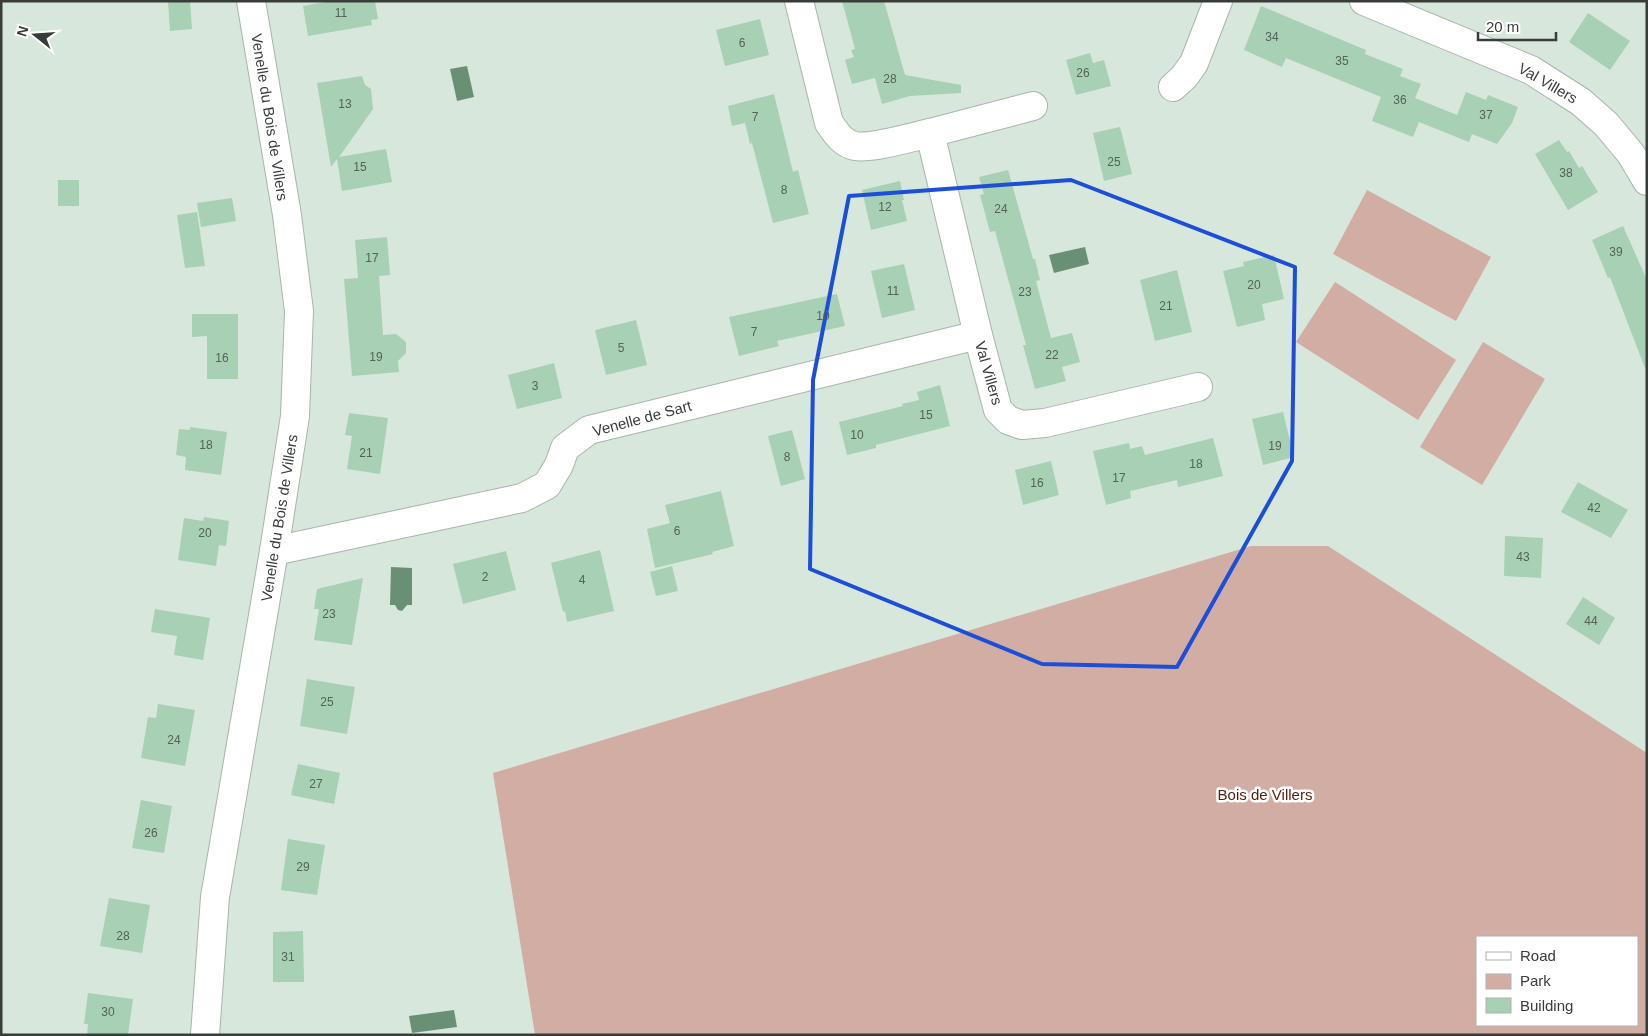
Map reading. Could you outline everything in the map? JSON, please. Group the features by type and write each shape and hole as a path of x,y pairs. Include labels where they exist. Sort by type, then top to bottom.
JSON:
{"street":[{"name":"Venelle du Bois de Villers","path":"205,1035 215,897 295,416 299,311 287,215 251,1"},
{"path":"800,1 830,123 839,138 855,146 870,146 930,133 1033,106"},
{"path":"1173,87 1184,77 1194,63 1218,1"},
{"name":"Val Villers","path":"1364,1 1531,70 1572,96 1606,124 1631,154 1647,181"},
{"name":"Val Villers","path":"930,133 978,336 998,410 1008,420 1022,425 1045,423 1198,387"},
{"name":"Venelle de Sart","path":"274,551 522,498 547,485 565,448 589,430 978,336"}],"highlighted area":[{"path":"1071,180 1295,267 1292,461 1177,667 1042,664 810,569 813,380 849,196"}],"green space":[{"path":"1367,190 1491,257 1456,321 1333,254"},
{"path":"1335,282 1456,360 1418,420 1296,342"},
{"path":"1483,342 1545,379 1482,485 1420,447"},
{"name":"Bois de Villers","path":"1251,546 1328,546 1647,753 1647,1035 535,1035 493,773"}],"shaded area":[{"path":"467,66 474,97 457,101 450,69"},
{"path":"1085,247 1089,264 1054,273 1049,255"},
{"path":"391,567 412,568 412,605 407,605 402,611 398,610 395,605 390,605"},
{"path":"454,1010 457,1027 412,1033 409,1016"}],"building":[{"path":"168,1 190,1 192,29 170,31"},
{"path":"331,1 375,1 378,19 371,20 372,25 308,36 303,6"},
{"path":"842,1 884,1 905,75 961,85 961,93 910,96 882,104 875,78 852,84 845,60 854,57 851,50 855,49"},
{"path":"1261,6 1366,50 1365,54 1403,69 1400,76 1421,84 1415,98 1457,115 1466,92 1486,100 1488,95 1518,107 1512,123 1497,144 1472,134 1469,142 1419,122 1413,137 1372,121 1381,97 1286,58 1282,67 1244,50"},
{"path":"1588,13 1630,41 1610,70 1569,42"},
{"path":"760,19 769,55 725,66 716,30"},
{"path":"1090,53 1093,63 1104,60 1111,86 1076,95 1066,60"},
{"path":"362,76 365,85 371,89 373,109 339,157 386,149 392,182 342,191 337,159 331,167 317,83"},
{"path":"774,94 793,172 798,170 809,214 773,223 745,123 732,126 728,106"},
{"path":"1120,127 1132,174 1104,181 1093,133"},
{"path":"1559,140 1567,152 1569,151 1579,168 1582,166 1598,192 1568,210 1535,154"},
{"path":"1008,170 1033,259 1035,259 1040,280 1036,281 1051,338 1072,333 1080,362 1062,367 1066,381 1035,389 1023,345 1026,345 995,231 990,232 980,195 984,194 979,177"},
{"path":"58,180 79,180 79,206 58,206"},
{"path":"900,181 907,221 871,230 862,190"},
{"path":"232,198 236,221 201,227 197,203"},
{"path":"197,212 205,266 185,268 177,215"},
{"path":"1623,226 1647,280 1647,367 1645,368 1610,277 1608,278 1592,240"},
{"path":"387,237 390,275 379,276 383,335 396,334 406,342 406,353 398,361 399,372 352,376 344,279 358,278 355,240"},
{"path":"1274,255 1284,299 1262,304 1265,320 1237,327 1223,271 1244,266 1243,262"},
{"path":"904,264 915,310 882,318 871,271"},
{"path":"1177,270 1192,332 1155,341 1140,280"},
{"path":"837,294 845,326 777,341 779,346 739,356 729,317"},
{"path":"192,314 238,314 238,379 207,379 207,336 192,337"},
{"path":"636,320 647,365 606,375 595,330"},
{"path":"554,363 562,398 517,409 508,375"},
{"path":"940,385 950,426 876,445 876,448 847,455 839,422 903,406 902,404 919,400 917,392"},
{"path":"1283,412 1294,457 1263,465 1252,419"},
{"path":"349,413 388,418 380,474 347,469 352,436 345,435"},
{"path":"190,427 227,432 221,475 185,470 186,457 176,455 179,429 190,430"},
{"path":"792,430 805,479 781,486 768,436"},
{"path":"1213,438 1223,476 1178,487 1177,480 1130,491 1131,498 1106,505 1093,451 1129,443 1130,449 1142,446 1145,455"},
{"path":"1051,461 1059,495 1023,505 1015,470"},
{"path":"1578,482 1628,510 1611,538 1561,512"},
{"path":"721,491 734,546 712,552 713,554 655,568 647,529 670,523 665,505"},
{"path":"204,517 229,521 226,546 219,545 216,566 178,560 184,518 203,521"},
{"path":"1505,536 1543,538 1541,578 1504,576"},
{"path":"600,550 614,611 567,622 551,563"},
{"path":"506,551 516,590 463,604 453,564"},
{"path":"672,566 678,591 656,596 650,572"},
{"path":"363,578 352,645 314,640 319,609 314,609 317,589"},
{"path":"1583,597 1615,618 1599,645 1566,624"},
{"path":"155,609 210,618 203,660 174,655 177,636 151,632"},
{"path":"307,679 355,687 347,734 300,726"},
{"path":"158,704 195,710 185,766 141,758 148,717 156,718"},
{"path":"298,764 340,773 334,804 291,795"},
{"path":"141,800 172,806 164,853 132,848"},
{"path":"288,839 325,845 317,895 281,890"},
{"path":"109,898 150,905 142,953 100,946"},
{"path":"303,931 304,982 273,982 273,932"},
{"path":"88,993 133,999 128,1035 87,1035 88,1024 84,1024"}]}
